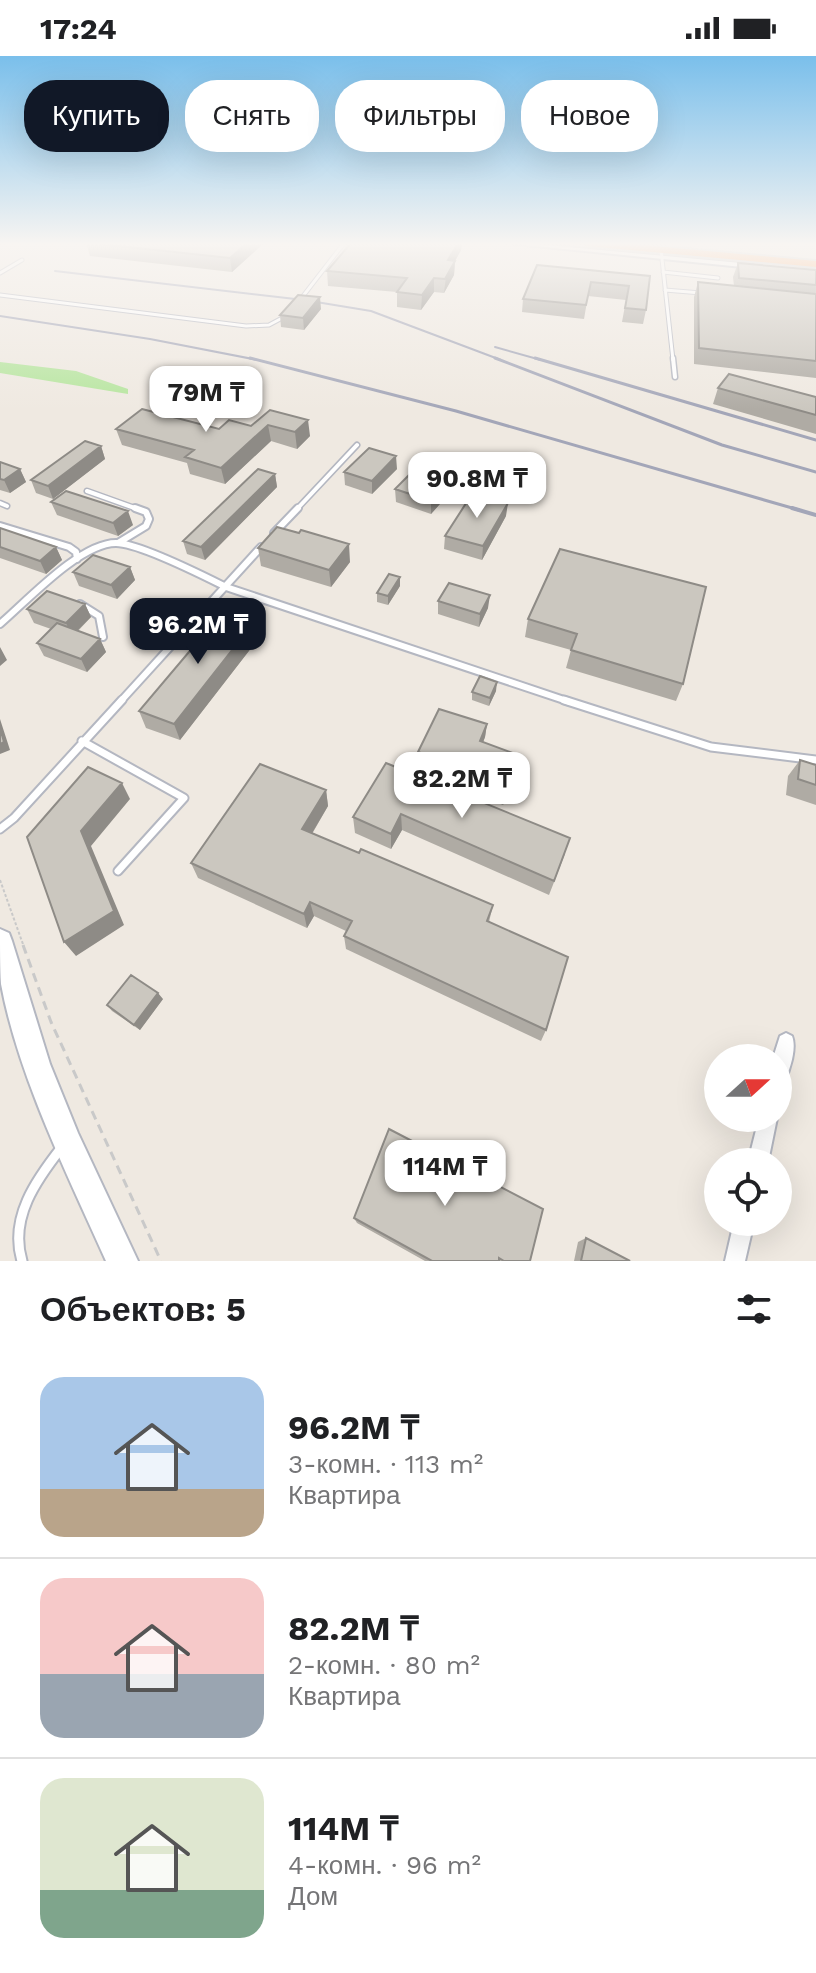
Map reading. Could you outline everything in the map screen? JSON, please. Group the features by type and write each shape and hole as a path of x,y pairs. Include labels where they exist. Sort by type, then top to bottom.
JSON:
{"main road":[{"path":"0,941 37,1064 67,1141 122,1261"}],"street":[{"path":"735,1261 741,1236"}],"lane":[{"path":"35,299 258,326 280,321 301,299"},
{"path":"666,299 675,377"},
{"path":"0,829 14,818 357,445"},
{"path":"0,624 77,559 95,547 118,543 146,526 149,519 146,512 87,491"},
{"path":"0,503 7,506"},
{"path":"0,526 69,547 76,552 77,559"},
{"path":"118,543 189,568 226,587 711,747 816,760"},
{"path":"67,599 100,614 104,621 103,637"},
{"path":"82,741 184,798 118,871"},
{"path":"22,1261 18,1253 22,1213 36,1179 67,1141"}],"path":[{"path":"0,880 51,1022 161,1261"}],"green space":[{"path":"0,362 76,371 128,389 128,394 0,373"}],"building":[{"path":"294,299 318,299 303,318 280,315"},
{"path":"525,299 587,299 586,305"},
{"path":"627,299 647,299 646,310 625,308"},
{"path":"698,299 816,299 816,361 699,348"},
{"path":"729,374 816,397 816,415 718,388"},
{"path":"142,409 219,429 229,420 251,426 270,410 308,420 295,432 268,425 221,468 185,457 194,450 116,429"},
{"path":"85,441 101,446 48,486 31,480"},
{"path":"369,448 396,456 372,481 344,472"},
{"path":"0,462 20,469 4,480 0,479"},
{"path":"421,463 456,474 431,501 395,489"},
{"path":"258,469 275,474 201,547 183,541"},
{"path":"66,491 128,511 113,523 51,502"},
{"path":"472,494 508,503 483,546 445,536"},
{"path":"277,527 299,533 301,530 349,544 329,570 258,548"},
{"path":"0,528 56,547 40,561 0,547"},
{"path":"560,549 706,587 683,684 571,650 577,634 528,619"},
{"path":"93,555 130,567 111,585 73,572"},
{"path":"389,574 400,577 388,596 377,593"},
{"path":"449,583 490,595 480,614 438,601"},
{"path":"47,591 85,604 66,623 27,609"},
{"path":"227,607 258,617 174,724 139,711"},
{"path":"57,623 100,639 81,659 37,643"},
{"path":"480,676 497,682 490,698 472,692"},
{"path":"439,709 487,724 480,741 521,756 505,793 467,778 470,770 418,752"},
{"path":"800,760 816,765 816,785 798,779"},
{"path":"386,763 570,838 554,881 401,814 391,834 353,817"},
{"path":"260,764 326,790 302,829 359,853 361,849 493,905 487,921 568,957 546,1030 344,936 352,921 310,902 304,914 191,863"},
{"path":"88,767 122,783 81,831 114,911 64,942 27,837"},
{"path":"131,975 158,993 134,1025 107,1005"},
{"path":"389,1129 543,1209 530,1261 504,1261 499,1258 499,1261 432,1261 354,1218"},
{"path":"586,1238 630,1261 581,1261"}],"railway":[{"path":"297,299 371,311 501,360"},
{"path":"0,316 150,339 257,360"},
{"path":"495,347 541,360"},
{"path":"250,358 257,360"},
{"path":"495,358 722,445 816,472"},
{"path":"535,358 816,440"},
{"path":"257,360 456,411 799,510"},
{"path":"792,508 816,515"}]}
